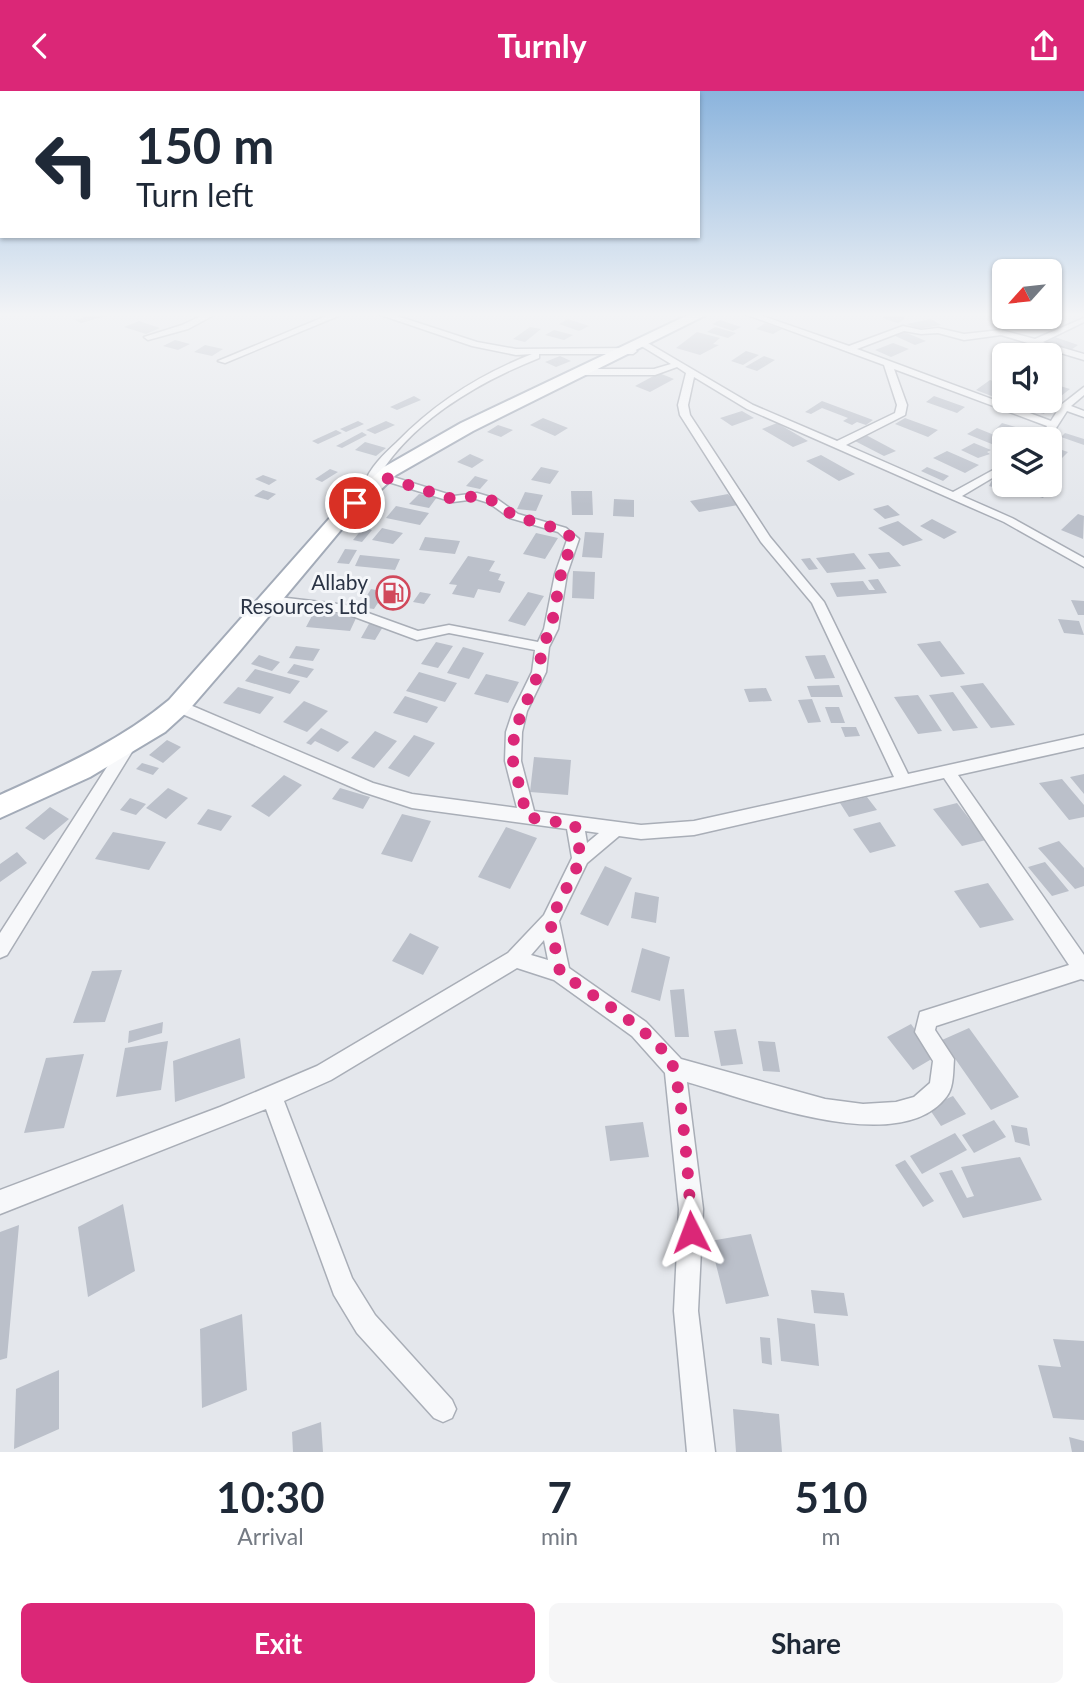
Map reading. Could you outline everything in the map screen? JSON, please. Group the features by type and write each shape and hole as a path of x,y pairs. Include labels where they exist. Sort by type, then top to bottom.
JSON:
{"main road":[{"path":"0,807 80,770 130,743 178,706 375,484 422,450 570,378"}],"street":[{"path":"483,378 449,400 404,439 371,478 375,484 453,499 477,496 493,501 514,516 570,535 573,539 561,574 551,629 542,647 539,672 514,732 513,761 527,817"},
{"path":"689,378 683,405 685,415 765,539 818,602 904,781"},
{"path":"698,378 750,407 1008,520 1084,563"},
{"path":"838,446 900,415 902,405 893,378"},
{"path":"927,378 1053,425 1065,407 1084,390"},
{"path":"1065,407 1084,414"},
{"path":"952,497 992,474"},
{"path":"270,600 346,609 417,636 449,629 542,647"},
{"path":"178,706 369,788 412,801 641,832 694,828 947,771 1080,747"},
{"path":"0,949 130,743"},
{"path":"675,1068 825,1110 863,1115 896,1113 920,1106 940,1089 944,1059 925,1032 927,1020 1083,970 947,771"},
{"path":"575,825 581,859"},
{"path":"0,1202 272,1097 324,1073 515,960 550,921 581,859 616,829"},
{"path":"550,921 560,972"},
{"path":"515,960 560,972 657,1044 675,1068 691,1209 686,1311 701,1452"},
{"path":"272,1097 343,1286 366,1324 443,1409"}],"building":[{"path":"651,378 674,379 650,392 635,386"},
{"path":"990,380 992,381 992,396 976,390"},
{"path":"1062,386 1070,389 1062,395"},
{"path":"414,396 421,400 397,410 390,407"},
{"path":"934,396 965,407 957,413 926,402"},
{"path":"822,401 873,420 866,425 857,422 852,425 843,421 848,418 822,408 811,414 805,412"},
{"path":"742,411 754,418 732,426 720,418"},
{"path":"543,418 568,428 555,436 530,425"},
{"path":"905,418 938,430 928,437 895,424"},
{"path":"358,421 364,424 346,432 340,429"},
{"path":"386,421 395,425 375,434 366,430"},
{"path":"777,423 808,441 793,447 762,429"},
{"path":"1002,423 1015,427 998,427"},
{"path":"498,425 513,430 501,437 487,432"},
{"path":"977,428 992,434 992,444 967,434"},
{"path":"336,430 342,433 318,444 312,441"},
{"path":"362,432 367,435 342,448 336,446"},
{"path":"1065,433 1084,439 1084,445 1062,437"},
{"path":"866,435 896,451 884,456 853,440"},
{"path":"365,442 386,448 376,456 355,450"},
{"path":"974,443 991,450 987,452 990,454 978,458 961,450"},
{"path":"947,451 979,465 965,473 933,458"},
{"path":"470,454 484,460 472,468 457,462"},
{"path":"821,455 855,474 839,481 806,461"},
{"path":"541,467 559,471 550,484 531,480"},
{"path":"927,467 949,476 943,481 921,471"},
{"path":"330,469 338,472 322,482 315,479"},
{"path":"263,475 277,480 269,485 255,479"},
{"path":"475,476 488,480 480,489 466,486"},
{"path":"263,490 276,494 268,500 254,496"},
{"path":"571,491 592,491 593,515 572,515"},
{"path":"525,492 543,495 536,511 517,509"},
{"path":"419,494 437,497 429,508 409,504"},
{"path":"728,494 738,505 699,512 690,501"},
{"path":"614,499 634,500 634,517 613,516"},
{"path":"888,505 900,515 885,519 873,509"},
{"path":"396,506 429,513 420,525 386,518"},
{"path":"1078,514 1084,516 1083,539 1061,530"},
{"path":"932,519 957,532 944,539 920,526"},
{"path":"898,521 923,540 903,546 878,528"},
{"path":"363,528 372,530 362,542 353,540"},
{"path":"382,528 403,533 393,544 372,540"},
{"path":"585,532 604,533 602,558 582,557"},
{"path":"536,533 558,538 545,559 523,554"},
{"path":"425,537 460,541 455,554 419,550"},
{"path":"345,549 357,550 349,564 337,563"},
{"path":"889,552 901,566 879,569 868,554"},
{"path":"854,553 866,569 827,573 816,558"},
{"path":"360,555 400,559 395,570 355,566"},
{"path":"468,556 495,561 489,571 501,574 498,580 505,582 500,593 478,589 474,598 452,594 457,585 449,584"},
{"path":"810,558 818,569 809,570 801,559"},
{"path":"573,571 595,572 594,599 572,598"},
{"path":"878,579 887,593 837,597 830,583 863,581 869,590 875,590 868,580"},
{"path":"371,589 385,592 374,609 360,607"},
{"path":"420,592 431,594 424,604 413,602"},
{"path":"528,592 544,596 525,626 508,621"},
{"path":"1071,600 1084,601 1084,615 1078,615"},
{"path":"314,612 357,616 350,631 306,627"},
{"path":"1058,619 1079,621 1084,635 1064,633"},
{"path":"370,622 384,625 375,640 361,638"},
{"path":"940,641 965,674 941,677 917,644"},
{"path":"436,642 453,646 438,668 421,664"},
{"path":"296,646 320,649 313,661 289,658"},
{"path":"463,647 484,653 469,679 447,673"},
{"path":"259,655 280,662 272,671 251,664"},
{"path":"825,655 835,678 815,679 805,656"},
{"path":"294,664 314,669 307,678 287,673"},
{"path":"255,669 300,681 290,694 245,681"},
{"path":"419,672 457,683 445,702 406,691"},
{"path":"486,674 519,682 508,703 474,694"},
{"path":"983,683 1015,725 991,728 960,686"},
{"path":"839,685 843,697 811,697 807,686"},
{"path":"238,687 274,697 260,714 223,703"},
{"path":"766,688 772,701 749,702 744,689"},
{"path":"953,692 978,728 953,731 929,695"},
{"path":"918,695 942,731 918,734 894,697"},
{"path":"405,696 438,707 427,723 393,713"},
{"path":"812,699 821,722 808,723 798,700"},
{"path":"304,701 328,711 307,732 283,722"},
{"path":"825,707 839,707 845,723 831,723"},
{"path":"841,727 856,727 860,736 845,737"},
{"path":"321,728 349,742 338,752 315,741 311,745 306,743"},
{"path":"375,731 397,741 374,768 351,758"},
{"path":"414,735 435,743 409,777 388,768"},
{"path":"167,740 181,747 163,763 149,755"},
{"path":"534,757 571,760 568,795 530,792"},
{"path":"142,763 159,768 153,775 136,769"},
{"path":"1084,774 1084,794 1070,777"},
{"path":"284,775 302,785 269,817 251,806"},
{"path":"1062,779 1084,805 1084,817 1069,820 1039,783"},
{"path":"168,788 188,798 166,819 146,808"},
{"path":"340,788 370,797 363,809 332,799"},
{"path":"867,797 877,810 849,817 840,803"},
{"path":"130,798 146,804 136,815 120,810"},
{"path":"957,803 986,840 962,846 933,809"},
{"path":"50,807 69,819 44,840 25,828"},
{"path":"208,809 232,816 221,831 197,824"},
{"path":"402,814 431,821 412,862 381,854"},
{"path":"880,822 896,846 870,853 853,829"},
{"path":"506,827 537,838 510,889 478,877"},
{"path":"113,832 166,842 149,870 95,859"},
{"path":"1059,841 1084,868 1084,886 1075,889 1038,848"},
{"path":"17,852 27,863 0,882 0,864"},
{"path":"1045,862 1069,891 1052,896 1028,867"},
{"path":"605,866 632,878 608,926 580,914"},
{"path":"988,883 1014,920 980,928 954,891"},
{"path":"635,892 659,897 656,923 631,918"},
{"path":"410,933 439,947 423,975 392,961"},
{"path":"642,948 670,957 660,1001 631,992"},
{"path":"122,970 105,1022 73,1023 92,971"},
{"path":"684,989 689,1037 675,1037 670,990"},
{"path":"163,1022 162,1033 128,1043 129,1031"},
{"path":"911,1024 935,1057 913,1070 887,1037"},
{"path":"969,1028 1019,1097 991,1110 942,1040"},
{"path":"736,1029 743,1064 721,1066 714,1031"},
{"path":"240,1038 245,1078 175,1102 173,1061"},
{"path":"168,1041 161,1090 116,1097 125,1048"},
{"path":"758,1041 775,1042 780,1072 763,1071"},
{"path":"84,1054 64,1128 24,1133 46,1058"},
{"path":"953,1096 966,1114 941,1126 928,1107"},
{"path":"994,1120 1006,1137 974,1153 962,1135"},
{"path":"643,1122 649,1157 610,1161 605,1126"},
{"path":"1011,1125 1027,1128 1030,1146 1015,1142"},
{"path":"955,1133 967,1150 922,1174 910,1156"},
{"path":"1020,1157 1042,1200 963,1218 939,1173 952,1170 967,1198 974,1196 961,1167"},
{"path":"905,1160 934,1201 923,1207 895,1165"},
{"path":"123,1204 135,1271 88,1297 78,1227"},
{"path":"19,1225 7,1358 0,1360 0,1232"},
{"path":"751,1234 769,1296 726,1304 710,1241"},
{"path":"811,1290 844,1293 848,1316 814,1313"},
{"path":"242,1314 247,1390 202,1408 200,1329"},
{"path":"777,1318 815,1324 819,1366 781,1361"},
{"path":"760,1337 770,1338 772,1365 762,1363"},
{"path":"1053,1339 1084,1341 1084,1420 1053,1418 1038,1365 1061,1367"},
{"path":"59,1370 59,1429 14,1449 16,1389"},
{"path":"733,1409 779,1414 782,1452 736,1452"},
{"path":"321,1422 323,1452 293,1452 292,1432"},
{"path":"1069,1437 1084,1441 1084,1452 1072,1452"}],"place":[{"name":"Allaby Resources Ltd","path":"393,593"}],"route":[{"path":"355,503 383,477 396,484 453,499 477,496 493,501 514,516 562,530 573,539 561,574 551,629 542,647 539,672 520,711 514,732 513,761 527,817 575,825 581,859 550,921 560,972 657,1044 675,1068 691,1209 691,1232"}]}
